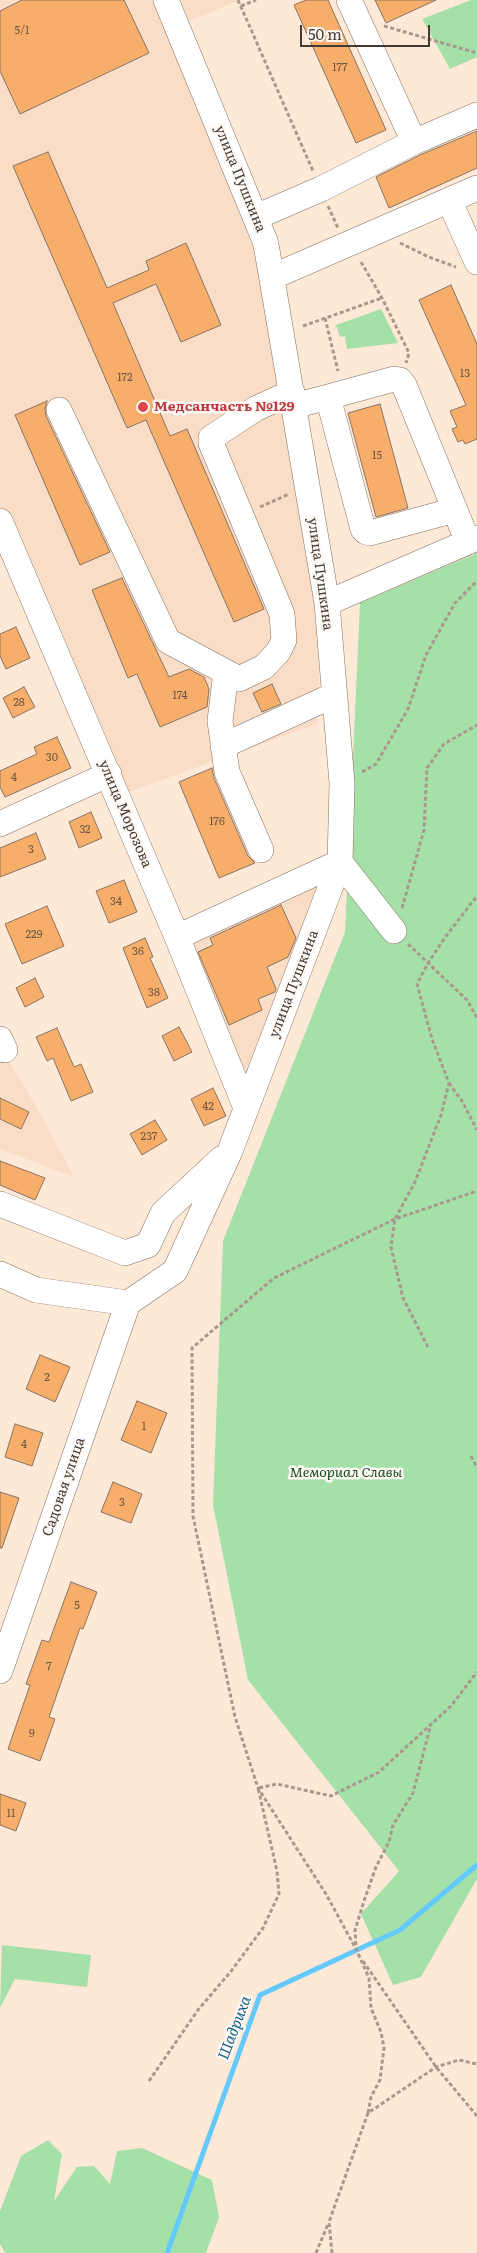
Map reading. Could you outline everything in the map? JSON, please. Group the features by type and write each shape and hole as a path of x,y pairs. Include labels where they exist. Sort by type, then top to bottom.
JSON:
{"street":[{"name":"улица Пушкина","path":"128,1304 175,1271 230,1151 340,862 342,783 327,603 265,241 166,0"},
{"path":"351,6 414,142"},
{"path":"256,217 320,189 414,142 477,114"},
{"path":"272,277 477,188"},
{"path":"449,200 469,265"},
{"path":"59,410 168,641 240,679 264,667 284,640 282,614 211,443 211,438 255,409 293,399 328,397 394,379 400,380 404,385 455,510 473,540 327,603"},
{"path":"328,397 363,529 366,532 370,533 455,510"},
{"name":"улица Морозова","path":"0,521 109,774 246,1108"},
{"path":"226,672 220,721 227,772 261,850"},
{"path":"223,746 334,696"},
{"path":"0,824 109,774"},
{"path":"177,937 340,862 394,931"},
{"path":"0,1204 124,1253 148,1245 163,1213 230,1151"},
{"path":"0,1274 36,1290 128,1304"},
{"name":"Садовая улица","path":"0,1671 128,1304"}],"path":[{"path":"241,6 256,0"},
{"path":"351,6 389,28 477,54"},
{"path":"377,232 429,257 469,265"},
{"path":"303,326 382,298"},
{"path":"325,318 338,372"},
{"path":"342,783 376,764 408,709 426,655 455,603 477,581"},
{"path":"477,725 444,744 427,768 424,830 394,931 467,1000 477,1018"},
{"path":"477,896 446,936 417,984 432,1039 449,1083 462,1101 477,1130"},
{"path":"428,1347 403,1298 391,1247 395,1219 415,1182 440,1115 449,1083"},
{"path":"149,2082 198,2010 232,1970 263,1928 279,1894 278,1871 258,1788 235,1717 193,1516 192,1348 274,1278 395,1219 477,1191"},
{"path":"471,1456 477,1468"},
{"path":"258,1788 277,1784 331,1796 379,1772 451,1706 477,1672"},
{"path":"356,1948 355,1930 365,1898 376,1867 389,1842 393,1825 413,1793 432,1724"},
{"path":"258,1788 326,1894 359,1954 369,1978 371,2008 381,2032 384,2048 380,2080 371,2097 368,2114 316,2253"},
{"path":"359,1954 436,2067 477,2116"},
{"path":"368,2114 436,2067 459,2060 477,2064"},
{"path":"329,2222 332,2253"}],"shaded area":[{"name":"Медсанчасть №129","path":"0,0 154,0 188,75 269,291 304,524 320,649 317,724 123,794 0,525"},
{"path":"181,0 240,0 189,21"},
{"path":"332,868 274,1028 243,1080 183,932"},
{"path":"0,1046 37,1108 74,1177 0,1149"}],"green space":[{"path":"471,0 477,0 477,57 450,69 422,19"},
{"path":"381,309 398,343 347,349 345,336 340,337 336,325"},
{"name":"Мемориал Славы","path":"477,553 477,1879 421,1977 393,1985 361,1914 399,1871 248,1680 213,1505 223,1241 345,932 360,603"},
{"path":"2,1945 91,1955 87,1987 15,1979 0,2008"},
{"path":"48,2140 62,2154 54,2201 77,2167 94,2166 110,2184 117,2151 142,2148 212,2180 219,2217 206,2253 5,2253 0,2244 0,2211 21,2156"}],"building":[{"path":"22,0 124,0 149,53 20,114 0,71 0,11"},
{"path":"306,0 328,0 386,130 356,143 294,5"},
{"path":"375,0 436,0 386,23"},
{"path":"477,131 477,168 389,208 376,177 420,155"},
{"path":"48,152 107,288 149,270 146,261 186,243 221,325 181,342 156,284 113,303 170,436 187,429 264,609 234,622 146,420 127,428 13,166"},
{"path":"451,285 477,344 477,439 465,444 463,440 458,442 452,429 457,427 450,411 466,405 419,300"},
{"path":"47,401 46,416 110,552 80,565 15,415"},
{"path":"380,404 408,508 376,517 348,413"},
{"path":"122,578 169,677 189,669 204,677 209,689 207,707 160,727 137,674 128,678 92,590"},
{"path":"16,627 30,658 6,669 0,656 0,634"},
{"path":"272,684 281,704 262,712 253,693"},
{"path":"24,687 35,707 13,718 3,698"},
{"path":"57,737 71,768 5,797 0,787 0,771 37,754 34,747"},
{"path":"212,768 214,778 248,856 255,863 219,878 179,782"},
{"path":"91,812 102,838 79,848 69,822"},
{"path":"36,833 46,859 0,877 0,848"},
{"path":"124,880 137,912 109,923 96,891"},
{"path":"281,905 296,938 288,957 267,967 276,989 275,992 258,999 262,1010 229,1025 198,952 213,945 210,938"},
{"path":"47,906 64,946 22,964 5,924"},
{"path":"145,938 153,957 150,958 168,998 147,1008 123,948"},
{"path":"35,978 44,997 25,1007 16,988"},
{"path":"179,1027 192,1052 174,1061 162,1036"},
{"path":"57,1028 74,1067 81,1064 93,1092 71,1101 53,1058 47,1061 36,1037"},
{"path":"213,1088 226,1116 204,1126 191,1099"},
{"path":"0,1098 29,1112 21,1129 0,1119"},
{"path":"155,1120 167,1140 142,1155 130,1134"},
{"path":"0,1161 45,1178 35,1200 0,1185"},
{"path":"40,1355 70,1367 55,1402 26,1389"},
{"path":"137,1401 167,1413 151,1453 121,1440"},
{"path":"15,1424 43,1433 32,1466 5,1457"},
{"path":"113,1482 142,1494 131,1523 101,1512"},
{"path":"0,1492 19,1498 2,1548 0,1548"},
{"path":"71,1582 97,1592 83,1629 80,1628 49,1717 55,1719 40,1761 8,1749 30,1685 26,1684 42,1640 49,1642"},
{"path":"0,1794 26,1803 16,1831 0,1825"}],"waterway":[{"name":"Шадриха","path":"167,2253 260,1995 400,1930 477,1865"}],"place":[{"name":"Медсанчасть №129","path":"143,407"}]}
